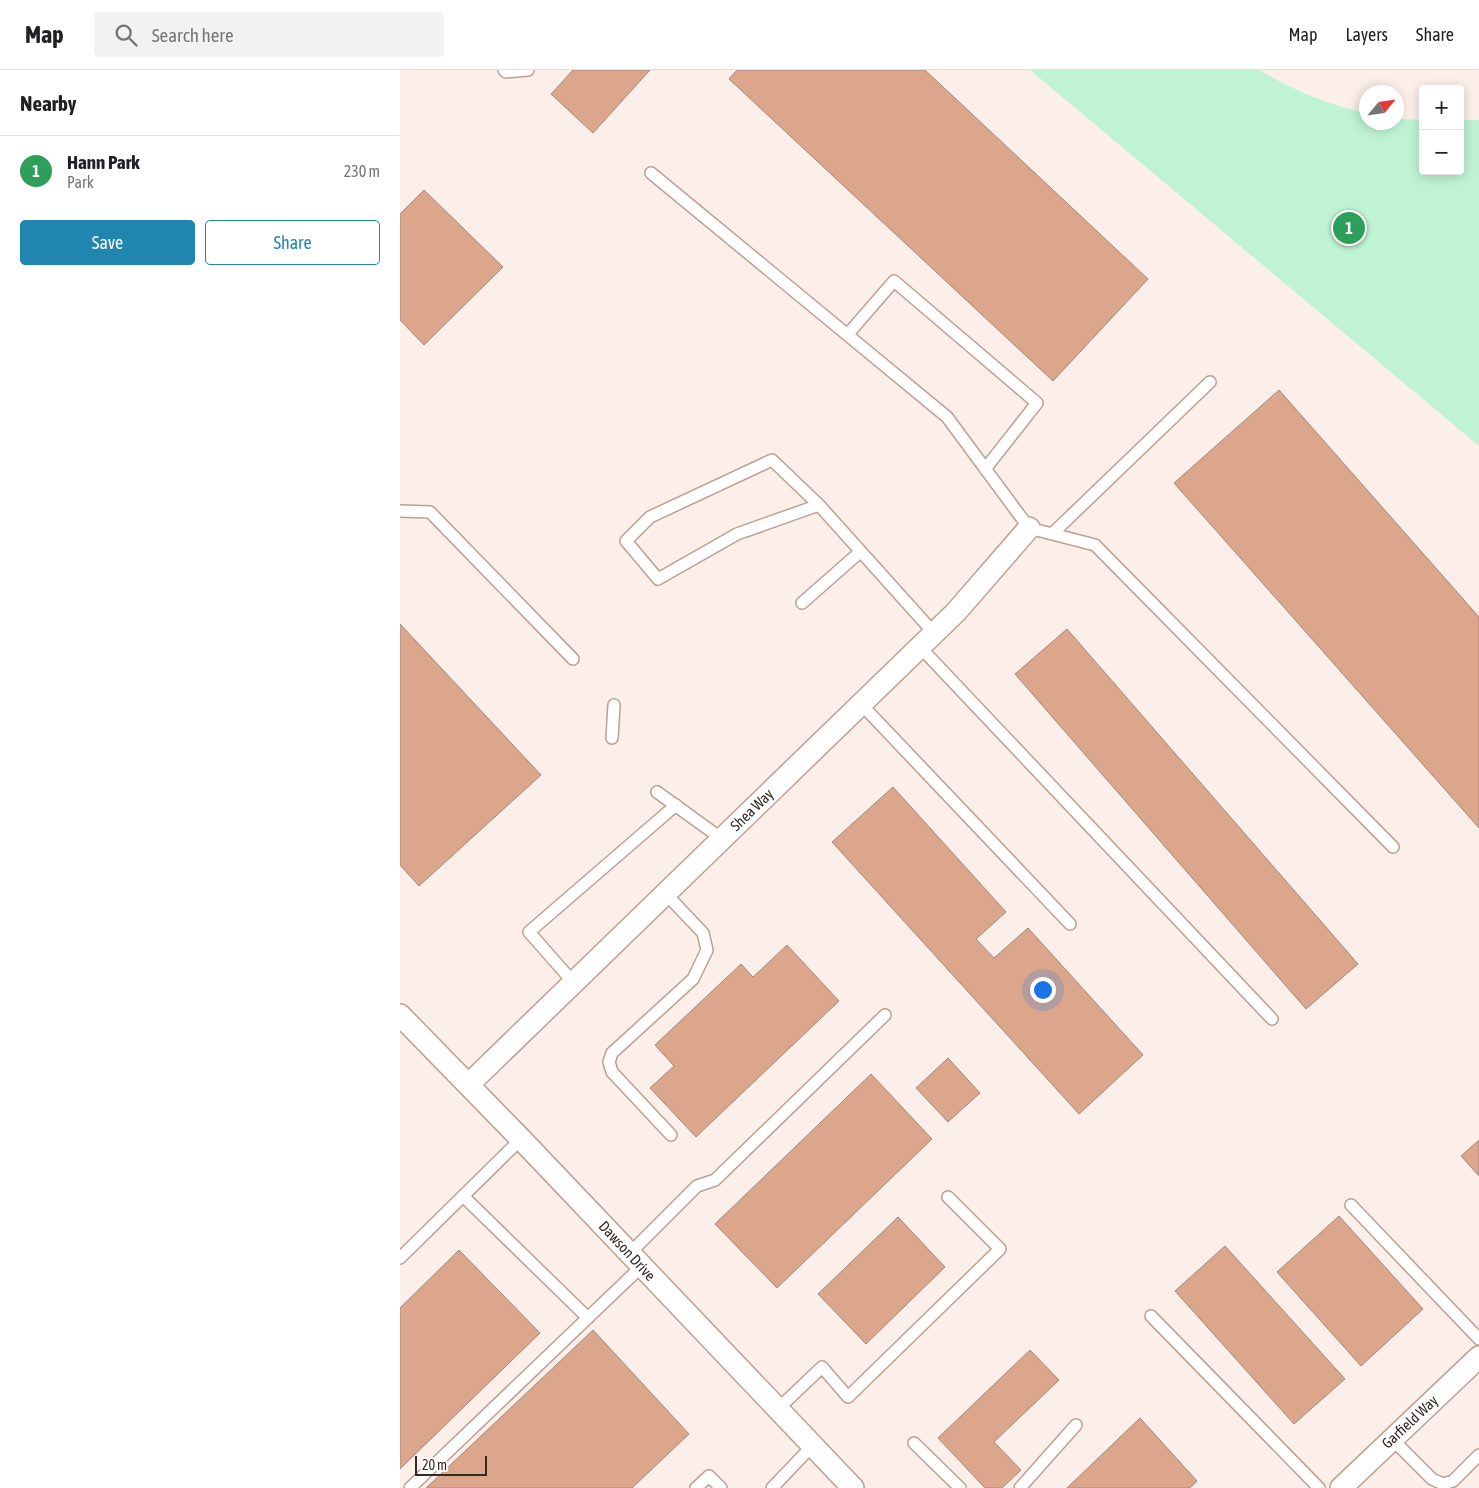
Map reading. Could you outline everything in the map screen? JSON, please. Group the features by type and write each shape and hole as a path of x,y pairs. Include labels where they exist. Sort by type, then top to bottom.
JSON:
{"street":[{"name":"Shea Way","path":"468,1085 956,612 1028,528"},
{"name":"Dawson Drive","path":"400,1015 521,1139 853,1488"},
{"name":"Garfield Way","path":"1341,1488 1479,1357"}],"lane":[{"path":"504,70 506,72 528,70"},
{"path":"651,173 947,417 1028,528 1095,545 1393,847"},
{"path":"848,334 894,281 1037,404 985,469"},
{"path":"1052,534 1210,382"},
{"path":"819,506 737,534 658,578 626,541 650,517 772,460 819,506 860,552 927,640 1272,1020"},
{"path":"400,511 430,512 574,659"},
{"path":"802,603 860,552"},
{"path":"861,704 1070,924"},
{"path":"612,738 614,705"},
{"path":"657,792 722,839"},
{"path":"573,982 529,932 676,806"},
{"path":"665,893 704,933 707,950 693,979 612,1053 609,1062 612,1072 671,1134"},
{"path":"410,1488 588,1318 697,1186 715,1180 885,1016"},
{"path":"400,1258 521,1139"},
{"path":"463,1196 588,1318"},
{"path":"778,1409 822,1368 848,1397 1000,1249 948,1197"},
{"path":"1351,1205 1479,1339"},
{"path":"1151,1316 1319,1488"},
{"path":"1020,1488 1076,1425"},
{"path":"1392,1439 1432,1479 1444,1486 1453,1481 1479,1455"},
{"path":"914,1443 960,1488"},
{"path":"772,1488 813,1446"},
{"path":"696,1488 709,1476 721,1488"}],"green space":[{"path":"1030,70 1259,70 1311,96 1359,111 1359,130 1404,130 1404,119 1419,120 1419,175 1464,175 1464,120 1479,120 1479,446"}],"building":[{"path":"573,70 650,70 593,133 551,94"},
{"path":"737,70 925,70 1148,279 1053,381 729,79"},
{"path":"424,190 503,267 424,345 400,320 400,214"},
{"path":"1279,390 1479,617 1479,828 1174,483"},
{"path":"400,624 541,775 419,886 400,865"},
{"path":"1067,629 1358,964 1306,1009 1015,674"},
{"path":"893,787 1006,912 976,939 994,958 1028,928 1143,1055 1079,1114 832,842"},
{"path":"787,945 839,1001 696,1137 650,1088 674,1066 655,1045 741,964 753,977"},
{"path":"948,1058 980,1093 948,1122 916,1088"},
{"path":"871,1074 932,1139 777,1288 715,1224"},
{"path":"1479,1140 1479,1176 1461,1156"},
{"path":"1339,1216 1423,1309 1361,1366 1277,1272"},
{"path":"898,1217 945,1267 866,1344 818,1294"},
{"path":"1225,1246 1345,1379 1294,1424 1175,1291"},
{"path":"459,1250 540,1333 400,1469 400,1308"},
{"path":"593,1330 689,1434 632,1488 426,1488"},
{"path":"1030,1350 1059,1380 994,1442 1021,1470 1002,1488 985,1488 938,1438"},
{"path":"1140,1418 1197,1481 1190,1488 1067,1488"}],"place":[{"name":"Hann Park","path":"1349,228"}]}
